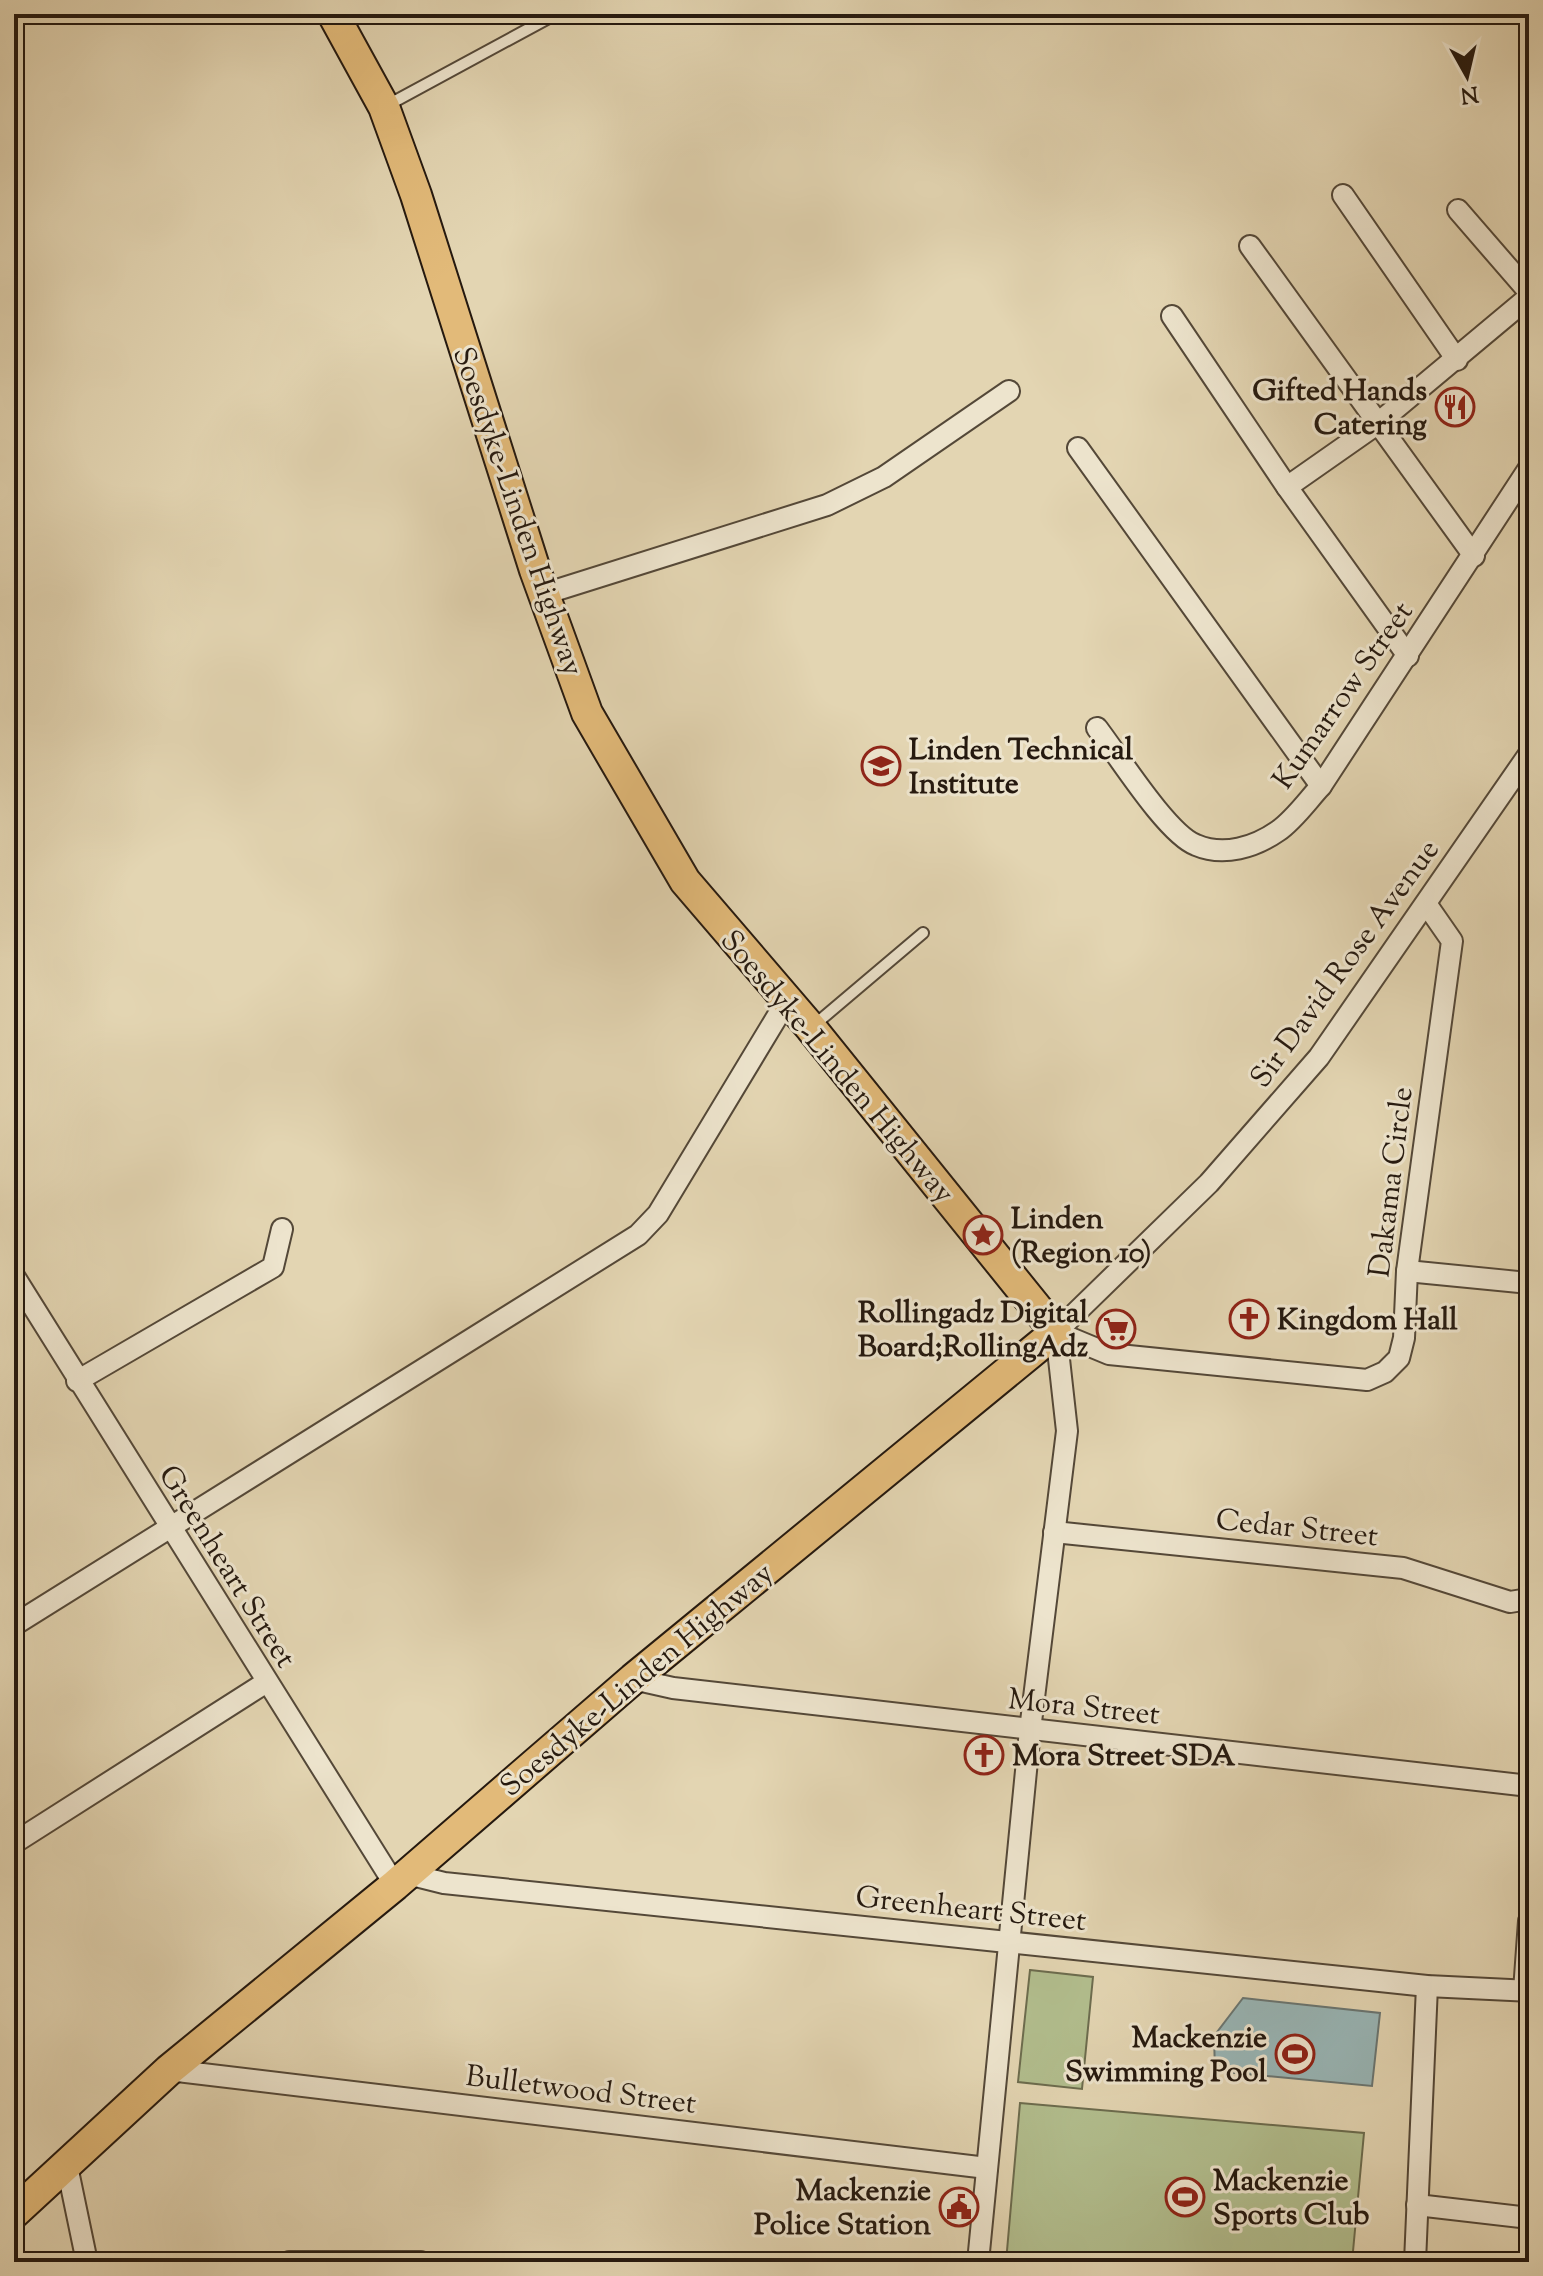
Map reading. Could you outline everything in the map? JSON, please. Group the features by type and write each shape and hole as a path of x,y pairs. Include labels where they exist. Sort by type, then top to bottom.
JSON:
{"main road":[{"name":"Soesdyke-Linden Highway","path":"14,2213 169,2070 401,1879 633,1679 1056,1332 811,1028 685,881 587,713 544,594 416,195 384,107 333,14"}],"street":[{"path":"1343,195 1457,360"},
{"path":"1287,487 1377,424 1457,360 1529,294 1458,210"},
{"path":"1250,246 1474,556"},
{"path":"1172,316 1287,487 1408,656"},
{"path":"544,594 827,505 884,477 1009,391"},
{"path":"1078,448 1321,786"},
{"name":"Kumarrow Street","path":"1097,728 1170,824 1195,845 1225,851 1253,845 1280,829 1321,786 1529,468"},
{"name":"Sir David Rose Avenue","path":"1056,1332 1209,1183 1309,1068 1427,905 1529,754"},
{"name":"Dakama Circle","path":"1056,1332 1109,1354 1367,1380 1385,1372 1399,1358 1404,1338 1407,1271 1452,941 1427,905"},
{"path":"14,1625 638,1235 658,1214 786,1002"},
{"path":"77,1381 273,1267 282,1229"},
{"path":"1407,1271 1529,1283"},
{"name":"Greenheart Street","path":"14,1276 265,1683 401,1879 1427,1986 1526,1991"},
{"path":"978,2262 1030,1730 1067,1431 1056,1332"},
{"name":"Cedar Street","path":"1054,1532 1403,1568 1510,1602 1529,1599"},
{"name":"Mora Street","path":"633,1679 673,1688 1529,1786"},
{"path":"14,1843 265,1683"},
{"path":"1526,1991 1529,1921"},
{"path":"1415,2262 1427,1986"},
{"name":"Bulletwood Street","path":"169,2070 987,2168"},
{"path":"67,2166 87,2262"},
{"path":"1417,2205 1529,2218"},
{"path":"289,2262 421,2262"}],"lane":[{"path":"384,107 556,14"},
{"path":"811,1028 923,933"}],"green space":[{"path":"1030,1970 1093,1977 1082,2089 1018,2082"},
{"name":"Mackenzie Sports Club","path":"1020,2103 1364,2133 1352,2262 1006,2262"}],"water":[{"name":"Mackenzie Swimming Pool","path":"1243,1998 1380,2013 1372,2086 1215,2071 1214,2036"}],"place":[{"name":"Gifted Hands Catering","path":"1455,407"},
{"name":"Linden Technical Institute","path":"881,766"},
{"name":"Linden (Region 10)","path":"983,1235"},
{"name":"Kingdom Hall","path":"1249,1319"},
{"name":"Rollingadz Digital Board;RollingAdz","path":"1116,1329"},
{"name":"Mora Street SDA","path":"984,1755"},
{"name":"Mackenzie Swimming Pool","path":"1295,2054"},
{"name":"Mackenzie Sports Club","path":"1185,2197"},
{"name":"Mackenzie Police Station","path":"959,2207"}]}
